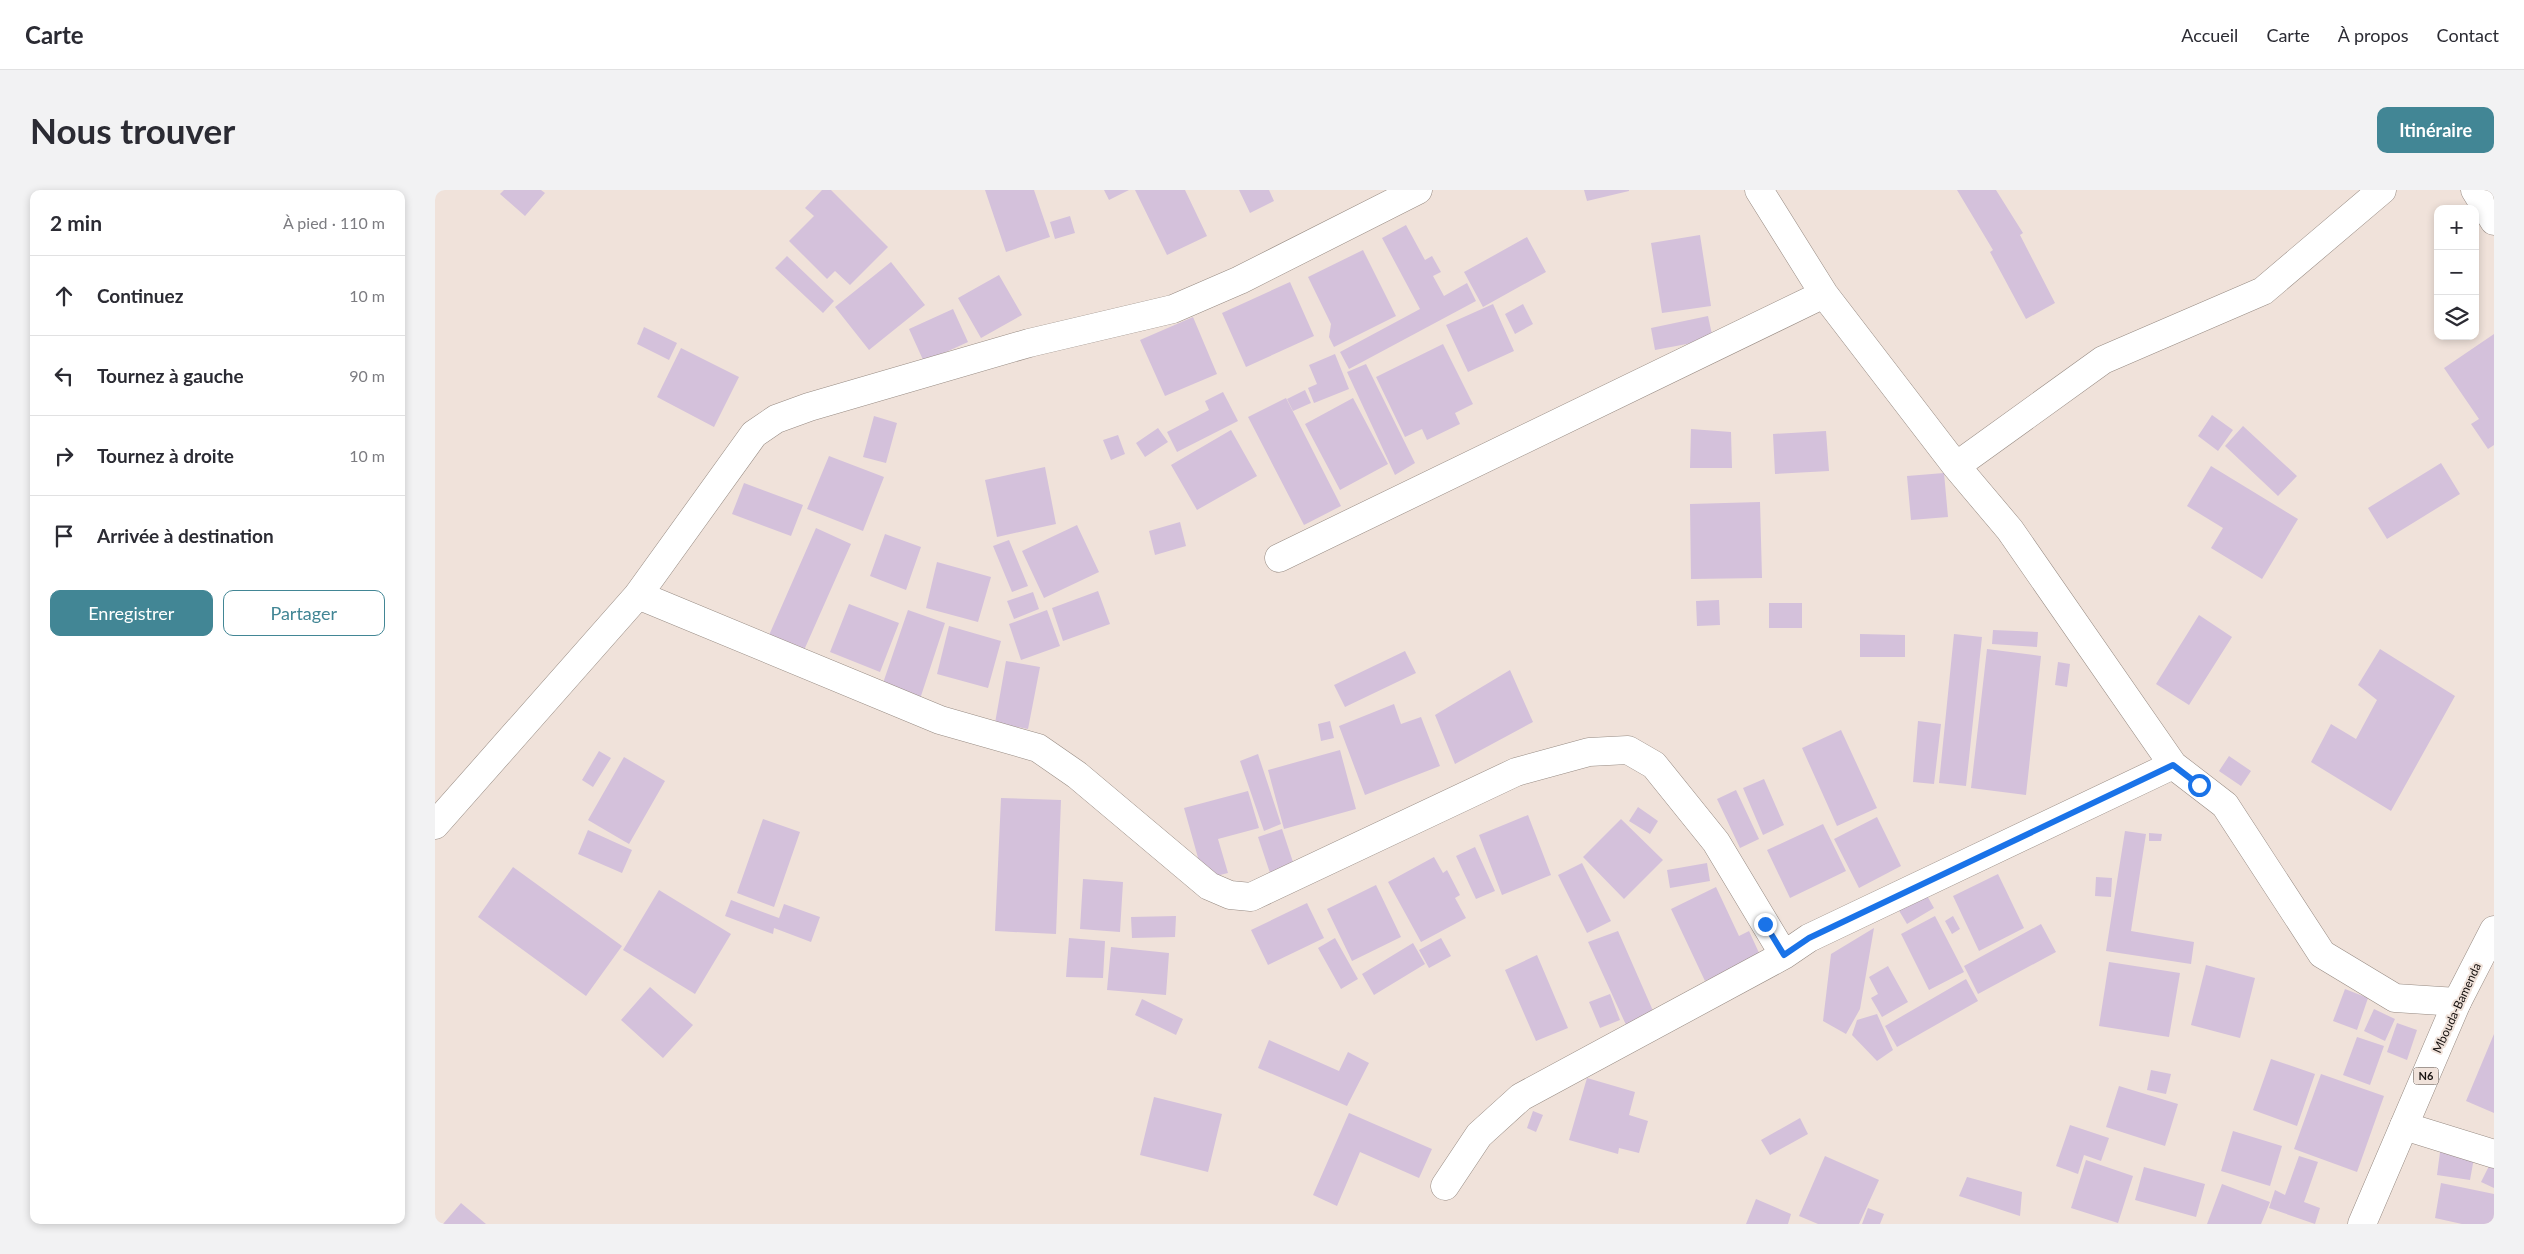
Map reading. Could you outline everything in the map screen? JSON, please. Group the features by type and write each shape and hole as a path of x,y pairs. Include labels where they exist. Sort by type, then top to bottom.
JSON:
{"main road":[{"path":"435,825 637,595 754,434 776,419 809,407 1029,344 1173,309 1240,280 1418,190"},
{"path":"1759,190 1824,294 2009,530 2173,765 2225,805 2322,954 2395,998 2457,1002"},
{"path":"1957,466 2103,360 2263,291 2382,190"},
{"path":"2475,190 2494,221"},
{"path":"1279,558 1824,294"},
{"path":"637,595 940,720 1037,748 1077,775 1209,886 1230,895 1251,897 1516,772 1589,752 1628,750 1654,766 1716,842 1784,955"},
{"path":"1445,1186 1479,1135 1521,1097 1784,955 1809,938 2173,765"},
{"name":"Mbouda-Bamenda","path":"2362,1224 2457,1002 2494,930"},
{"path":"2404,1126 2494,1154"}],"building":[{"path":"504,190 541,190 545,193 525,216 500,194"},
{"path":"822,190 831,190 888,247 850,285 835,271 827,279 789,241 814,216 805,208"},
{"path":"985,190 1034,190 1050,237 1006,252"},
{"path":"1104,190 1129,190 1109,200"},
{"path":"1135,190 1185,190 1207,236 1167,255"},
{"path":"1239,190 1269,190 1274,201 1250,213"},
{"path":"1584,190 1629,190 1629,191 1587,201"},
{"path":"1957,190 1996,190 2023,233 2020,235 2055,303 2026,319 1990,252 1993,250"},
{"path":"1070,216 1075,233 1055,239 1050,222"},
{"path":"1406,225 1425,260 1432,256 1441,272 1433,276 1444,296 1467,283 1476,301 1349,369 1340,352 1420,309 1382,238"},
{"path":"1700,235 1711,306 1662,313 1651,243"},
{"path":"1527,237 1546,272 1483,307 1464,272"},
{"path":"1363,250 1396,316 1334,347 1329,337 1331,324 1308,277"},
{"path":"787,256 834,301 823,313 775,268"},
{"path":"891,262 925,305 869,350 835,307"},
{"path":"999,275 1022,315 981,338 958,298"},
{"path":"1290,282 1314,336 1246,367 1222,313"},
{"path":"1493,304 1514,351 1468,372 1446,325"},
{"path":"1523,304 1533,324 1515,334 1505,314"},
{"path":"953,309 968,342 924,362 909,329"},
{"path":"1708,316 1713,339 1655,350 1651,328"},
{"path":"1193,317 1217,374 1165,396 1140,340"},
{"path":"644,327 677,343 669,360 637,344"},
{"path":"2494,334 2494,445 2488,449 2471,424 2479,419 2444,368"},
{"path":"1443,344 1473,404 1455,413 1460,424 1427,440 1422,429 1405,437 1376,377"},
{"path":"681,348 739,377 714,427 657,397"},
{"path":"1335,354 1349,389 1314,403 1308,388 1317,384 1309,365"},
{"path":"1366,364 1415,463 1395,475 1347,372"},
{"path":"1305,390 1311,403 1293,411 1287,399"},
{"path":"1223,392 1238,421 1177,452 1167,432 1209,410 1205,401"},
{"path":"1286,398 1341,506 1304,525 1248,417"},
{"path":"1353,398 1388,464 1340,490 1305,424"},
{"path":"2212,415 2233,430 2218,451 2198,436"},
{"path":"874,416 897,423 886,463 863,457"},
{"path":"2243,426 2297,476 2278,496 2225,446"},
{"path":"1158,428 1168,442 1145,457 1136,443"},
{"path":"1691,429 1731,432 1732,468 1690,468"},
{"path":"1231,430 1257,476 1197,510 1171,465"},
{"path":"1826,431 1829,471 1775,474 1773,434"},
{"path":"1118,435 1125,454 1111,460 1103,440"},
{"path":"829,456 884,477 863,531 807,509"},
{"path":"2441,463 2460,494 2387,539 2368,508"},
{"path":"2211,466 2298,519 2262,579 2211,548 2223,528 2187,506"},
{"path":"1045,467 1056,524 997,537 985,480"},
{"path":"1944,473 1948,517 1911,520 1907,476"},
{"path":"744,483 803,505 791,536 732,514"},
{"path":"1760,502 1762,578 1691,579 1690,504"},
{"path":"1180,522 1186,546 1155,555 1149,531"},
{"path":"1077,525 1099,572 1044,598 1022,551"},
{"path":"816,528 851,544 801,657 766,642"},
{"path":"885,534 921,547 906,590 870,576"},
{"path":"1009,540 1028,586 1012,592 993,546"},
{"path":"937,562 991,577 978,622 926,608"},
{"path":"1098,591 1110,624 1063,641 1052,608"},
{"path":"1033,592 1039,609 1014,619 1007,601"},
{"path":"1719,600 1720,625 1697,626 1696,601"},
{"path":"1769,603 1802,603 1802,628 1769,628"},
{"path":"849,604 899,623 880,672 830,652"},
{"path":"908,610 945,623 919,702 881,689"},
{"path":"1047,610 1060,646 1021,660 1009,624"},
{"path":"2199,615 2232,637 2189,705 2156,684"},
{"path":"949,626 1001,641 988,688 937,674"},
{"path":"1993,630 2038,632 2037,647 1992,644"},
{"path":"1860,634 1905,635 1905,657 1860,657"},
{"path":"1954,634 1982,637 1966,786 1939,783"},
{"path":"1987,649 2041,656 2026,795 1971,788"},
{"path":"2380,649 2455,696 2391,811 2311,762 2331,724 2356,739 2377,700 2358,685"},
{"path":"1405,651 1416,673 1345,707 1334,685"},
{"path":"1006,661 1040,667 1028,729 995,723"},
{"path":"2058,662 2070,664 2067,687 2055,685"},
{"path":"1510,670 1533,722 1455,764 1435,715"},
{"path":"1394,704 1401,724 1421,717 1440,766 1365,795 1339,726"},
{"path":"1330,721 1334,738 1321,741 1318,724"},
{"path":"1918,721 1941,724 1934,784 1913,782"},
{"path":"1841,730 1877,808 1837,826 1802,748"},
{"path":"1340,750 1356,809 1284,829 1268,770"},
{"path":"599,751 611,758 593,787 582,780"},
{"path":"1258,754 1281,824 1264,831 1240,761"},
{"path":"2229,756 2251,771 2241,786 2219,771"},
{"path":"624,757 665,781 629,844 588,820"},
{"path":"1764,779 1784,825 1763,835 1743,788"},
{"path":"1736,790 1759,839 1740,848 1717,799"},
{"path":"1248,791 1259,828 1218,839 1228,873 1204,879 1184,808"},
{"path":"1001,798 1061,800 1056,934 995,931"},
{"path":"1638,807 1658,821 1650,834 1629,821"},
{"path":"1528,815 1551,875 1502,895 1479,835"},
{"path":"1877,817 1901,866 1859,888 1834,839"},
{"path":"763,819 800,832 774,907 737,893"},
{"path":"1621,819 1663,860 1624,899 1583,857"},
{"path":"1823,824 1846,871 1790,898 1767,850"},
{"path":"1282,829 1296,871 1272,879 1258,837"},
{"path":"588,830 632,850 622,873 578,854"},
{"path":"2125,831 2146,834 2131,931 2194,942 2191,964 2106,951"},
{"path":"2149,833 2162,834 2161,841 2149,841"},
{"path":"1475,847 1495,891 1476,899 1456,856"},
{"path":"1434,857 1443,873 1447,870 1460,895 1455,898 1466,918 1421,942 1388,882"},
{"path":"1582,863 1611,921 1587,933 1558,875"},
{"path":"1707,863 1710,881 1670,888 1667,870"},
{"path":"513,867 622,946 586,996 478,917"},
{"path":"1998,874 2024,928 1979,951 1953,896"},
{"path":"2096,877 2112,878 2111,897 2095,896"},
{"path":"1083,879 1123,882 1120,932 1080,929"},
{"path":"1376,885 1401,937 1352,961 1327,909"},
{"path":"1716,887 1739,936 1749,931 1760,955 1705,981 1671,909"},
{"path":"659,890 731,934 695,994 623,950"},
{"path":"1925,892 1934,908 1907,924 1898,909"},
{"path":"731,900 779,918 784,904 820,917 811,942 774,928 773,934 725,916"},
{"path":"1307,903 1324,938 1268,965 1251,930"},
{"path":"1176,916 1175,937 1132,938 1131,917"},
{"path":"1935,916 1964,972 1929,990 1901,934"},
{"path":"1953,916 1960,929 1952,934 1945,921"},
{"path":"2041,924 2056,952 1978,994 1964,966"},
{"path":"1874,928 1860,1009 1846,1034 1823,1021 1831,954"},
{"path":"1618,931 1654,1013 1627,1027 1588,942"},
{"path":"1069,938 1105,941 1103,978 1066,977"},
{"path":"1335,938 1358,979 1341,989 1318,948"},
{"path":"1441,938 1451,956 1429,968 1419,950"},
{"path":"1413,943 1425,964 1374,995 1362,974"},
{"path":"1111,947 1169,953 1166,995 1107,990"},
{"path":"1537,955 1568,1028 1536,1041 1505,970"},
{"path":"2109,962 2180,973 2169,1037 2099,1026"},
{"path":"2206,965 2255,978 2240,1038 2191,1025"},
{"path":"1888,966 1908,1002 1882,1017 1871,998 1878,994 1869,977"},
{"path":"1966,979 1978,1001 1897,1047 1885,1026"},
{"path":"650,987 693,1025 663,1058 621,1020"},
{"path":"2345,989 2368,998 2357,1030 2333,1021"},
{"path":"1610,994 1620,1020 1600,1028 1589,1002"},
{"path":"1142,999 1183,1019 1176,1035 1135,1015"},
{"path":"2374,1009 2395,1019 2385,1041 2364,1031"},
{"path":"1877,1014 1893,1050 1877,1061 1852,1035 1857,1020"},
{"path":"2397,1023 2417,1030 2407,1060 2387,1052"},
{"path":"2494,1034 2494,1113 2466,1101"},
{"path":"2357,1037 2384,1046 2370,1085 2343,1075"},
{"path":"1269,1040 1339,1071 1348,1052 1369,1063 1347,1106 1258,1068"},
{"path":"2271,1059 2315,1074 2297,1126 2253,1110"},
{"path":"2151,1070 2171,1074 2166,1094 2147,1090"},
{"path":"2321,1074 2384,1096 2357,1172 2294,1149"},
{"path":"1587,1078 1635,1092 1629,1115 1648,1121 1639,1153 1619,1148 1618,1154 1569,1140"},
{"path":"2119,1086 2178,1104 2165,1146 2106,1127"},
{"path":"1154,1097 1222,1114 1208,1172 1140,1155"},
{"path":"1533,1111 1543,1115 1536,1132 1527,1128"},
{"path":"1349,1113 1432,1149 1419,1178 1360,1152 1337,1206 1313,1195"},
{"path":"1800,1118 1808,1134 1770,1155 1761,1140"},
{"path":"2070,1125 2109,1138 2101,1161 2084,1155 2078,1174 2056,1166"},
{"path":"2233,1131 2282,1146 2270,1186 2221,1171"},
{"path":"2440,1152 2474,1158 2470,1180 2437,1175"},
{"path":"1825,1156 1879,1180 1859,1224 1818,1224 1799,1216"},
{"path":"2299,1156 2318,1162 2304,1202 2320,1208 2315,1224 2269,1208 2275,1190 2285,1195"},
{"path":"2086,1160 2133,1176 2118,1223 2071,1208"},
{"path":"2489,1166 2494,1168 2494,1188 2481,1182"},
{"path":"2144,1167 2205,1184 2196,1217 2135,1200"},
{"path":"1967,1177 2022,1192 2020,1216 1959,1196"},
{"path":"2441,1183 2494,1194 2494,1224 2462,1224 2435,1218"},
{"path":"2222,1184 2270,1202 2261,1224 2207,1224"},
{"path":"1756,1199 1791,1214 1788,1224 1746,1224"},
{"path":"461,1203 486,1224 443,1224"},
{"path":"1868,1208 1884,1214 1880,1224 1862,1224"}],"route":[{"path":"1765,924 1784,955 1809,938 2173,765 2199,785"}]}
